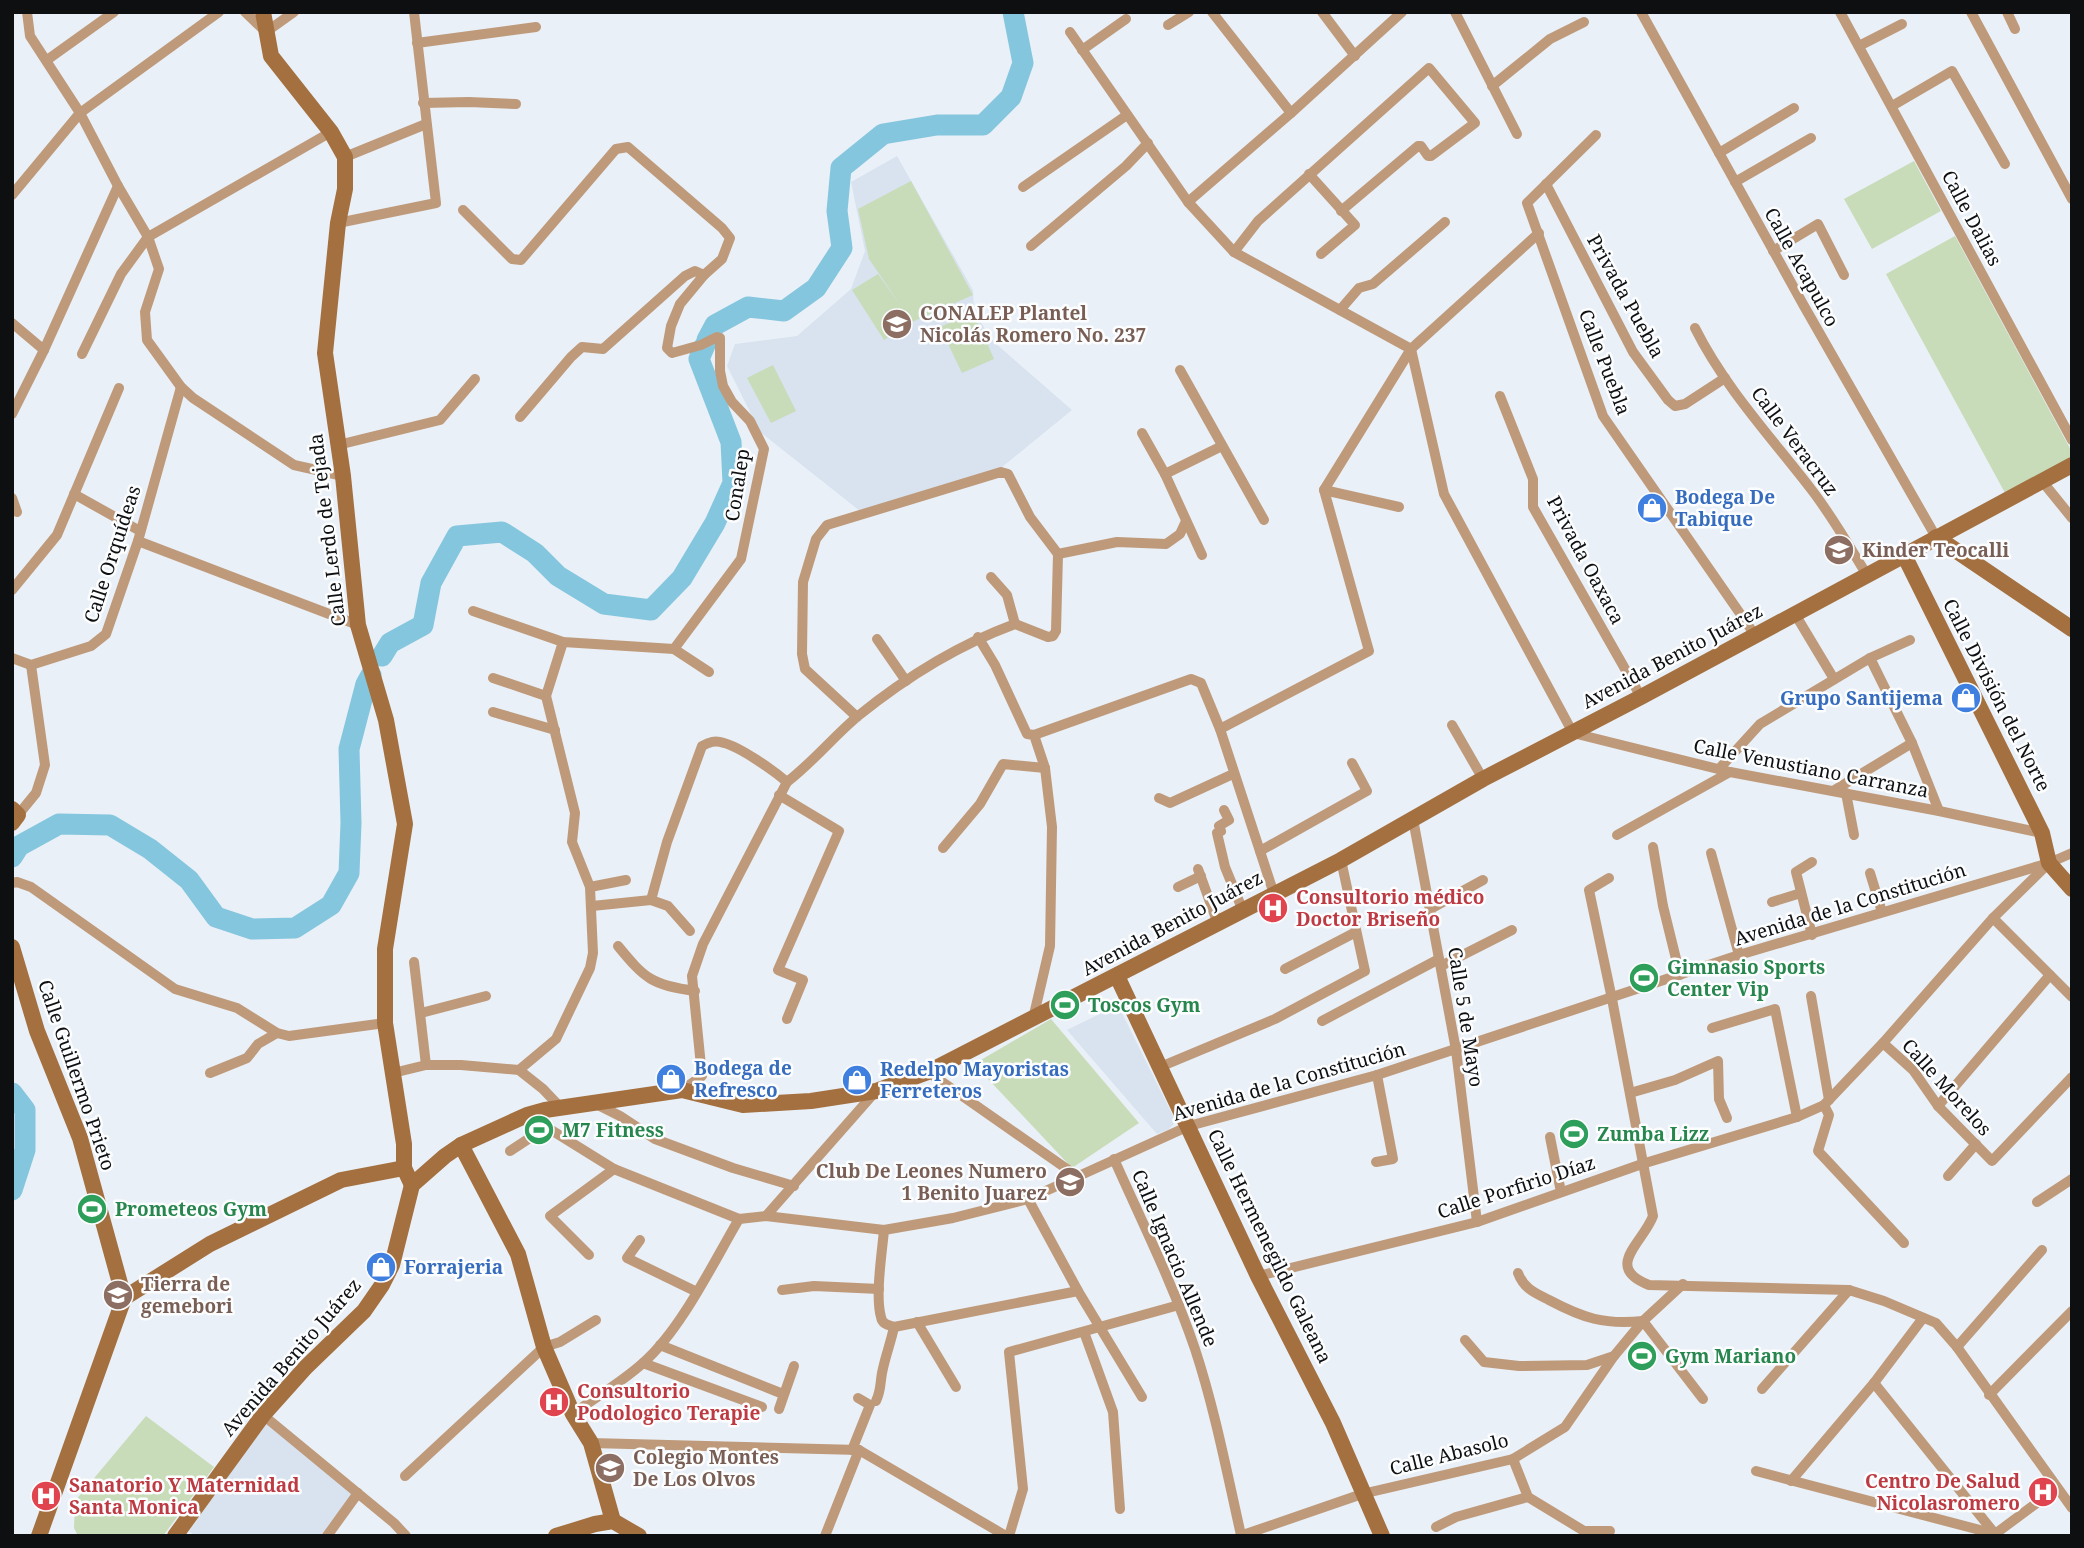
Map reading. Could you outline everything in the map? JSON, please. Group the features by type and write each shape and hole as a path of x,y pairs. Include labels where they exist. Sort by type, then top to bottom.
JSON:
{"main road":[{"path":"263,12 271,56 331,132 345,157"},
{"name":"Calle Lerdo de Tejada","path":"345,157 345,188 338,223 325,353 343,476 358,625 386,720 405,824 385,949 385,1023 404,1144 404,1168 412,1185"},
{"name":"Avenida Benito Juárez","path":"175,1536 263,1415 306,1367 364,1311 392,1265 412,1185 461,1145 527,1115 561,1108 682,1090 743,1105 811,1101 876,1091 928,1072 1341,860 1483,779 2072,465"},
{"path":"1936,537 2072,629"},
{"name":"Calle División del Norte","path":"1904,555 2042,833 2049,863 2072,889"},
{"name":"Calle Guillermo Prieto","path":"12,947 37,1031 80,1138 124,1298"},
{"name":"Calle Hermenegildo Galeana","path":"1117,976 1258,1276 1333,1423 1382,1536"},
{"path":"461,1145 517,1254 544,1347 573,1414 591,1443 613,1521"},
{"path":"40,1536 124,1298 210,1244 341,1180 404,1168"},
{"path":"556,1536 613,1521 639,1536"}],"street":[{"path":"27,12 30,36 80,113 118,186 149,237 159,269 145,312 147,340 181,387 193,398 294,465 343,476"},
{"path":"47,60 114,12"},
{"path":"12,195 80,113 219,12"},
{"path":"245,12 266,32 294,12"},
{"path":"338,223 436,203 414,12"},
{"path":"1168,25 1189,12"},
{"path":"1212,12 1291,113"},
{"path":"1322,12 1355,56"},
{"path":"1188,202 1402,12"},
{"path":"1455,12 1517,134"},
{"name":"Calle Acapulco","path":"1641,12 1936,537"},
{"name":"Calle Dalias","path":"1840,12 2072,440"},
{"path":"1971,12 2072,199"},
{"path":"2007,12 2015,29"},
{"path":"1083,50 1126,19"},
{"path":"1492,86 1550,39 1584,22"},
{"path":"1859,46 1902,24"},
{"path":"417,43 536,27"},
{"path":"1070,32 1188,202 1234,252 1411,349 1444,494 1573,733"},
{"path":"1234,252 1258,221 1429,68 1475,123 1431,156 1418,146 1342,211"},
{"path":"1892,106 1952,71 2005,164"},
{"path":"424,103 516,104"},
{"path":"1719,153 1794,108"},
{"path":"1023,187 1127,115"},
{"path":"345,157 426,124"},
{"path":"82,354 121,274 149,237 331,132"},
{"name":"Calle Puebla","path":"1596,135 1527,203 1603,416 1755,635"},
{"path":"1735,182 1811,138"},
{"path":"1031,246 1126,166 1148,143"},
{"name":"Conalep","path":"463,210 512,259 521,260 617,149 628,147 722,228 730,238 722,259 704,275 680,304 671,326 667,348 672,353 720,338 723,386 732,402 750,421 764,449 741,559 674,649"},
{"path":"1309,174 1355,225 1321,254"},
{"name":"Privada Puebla","path":"1546,184 1633,352 1668,400 1675,406 1685,404 1725,378"},
{"path":"12,414 118,186"},
{"path":"1340,310 1359,288 1373,284 1445,222"},
{"path":"1773,251 1818,224 1844,275"},
{"path":"1220,729 1369,650 1324,490 1411,349 1539,233"},
{"path":"520,417 582,347 603,349 685,276 695,271 704,275"},
{"path":"12,323 44,350"},
{"name":"Calle Veracruz","path":"1695,328 1711,359 1773,443 1813,491 1867,575"},
{"path":"1180,370 1264,520"},
{"path":"338,445 440,420 475,379"},
{"name":"Calle Orquídeas","path":"31,665 91,646 106,634 113,620 139,536 181,387"},
{"path":"12,590 57,535 119,388"},
{"name":"Privada Oaxaca","path":"1500,396 1533,479 1533,507 1641,697"},
{"path":"1142,433 1165,474 1202,555"},
{"path":"1165,474 1222,446"},
{"path":"682,1090 702,1076 692,976 703,944 787,782 856,717 906,681 978,638 1015,624 1048,637 1053,636 1056,631 1058,554 1030,517 1008,474 1001,472 827,525 816,539 803,582 802,654 805,669 856,717"},
{"path":"2042,481 2072,518"},
{"path":"1324,490 1399,508"},
{"path":"74,494 139,536 358,625"},
{"path":"12,498 17,512"},
{"path":"1058,554 1118,541 1166,544 1180,534 1186,521"},
{"path":"991,577 1007,595 1015,624"},
{"path":"473,611 563,642 674,649 709,672"},
{"path":"1795,614 1834,679"},
{"path":"978,638 995,665 1027,734 1034,735 1191,679 1200,683 1220,729 1274,894"},
{"path":"877,639 906,681"},
{"path":"1617,835 1724,771 1760,724 1834,679 1910,640"},
{"path":"519,1070 556,1039 590,968 593,953 590,887 572,842 575,813 546,696 563,642"},
{"path":"12,658 31,665 45,765 36,793 14,816"},
{"path":"1870,659 1912,743 1939,811"},
{"path":"494,678 546,696"},
{"path":"493,712 555,730"},
{"path":"1452,725 1483,779"},
{"name":"Calle Venustiano Carranza","path":"1573,733 1724,771 2042,833"},
{"path":"1033,1019 1050,946 1052,827 1045,768 1034,735"},
{"path":"651,900 667,842 702,746 712,741 724,743 774,771 787,782"},
{"path":"1833,791 1912,743"},
{"path":"1260,850 1367,791 1352,763"},
{"path":"943,848 981,804 1003,764 1045,768"},
{"path":"1159,798 1170,803 1233,774"},
{"path":"1846,793 1854,835"},
{"path":"779,795 839,831 778,970 803,980 788,1019"},
{"path":"1224,810 1228,820 1219,826 1222,831 1217,833 1225,867 1243,911"},
{"name":"Calle 5 de Mayo","path":"1413,819 1456,1050 1477,1222"},
{"path":"1653,847 1663,906 1680,975"},
{"path":"1711,853 1739,955"},
{"name":"Avenida de la Constitución","path":"527,1115 614,1169 739,1219 765,1216 884,1230 953,1218 1028,1199 1189,1126 1377,1075 1739,955 2049,863 2072,853"},
{"path":"1160,1067 1275,1019 1365,971 1341,860"},
{"path":"1812,862 1796,872 1812,935"},
{"name":"Calle Porfirio Díaz","path":"1258,1276 1477,1222 1642,1164 1797,1116 1826,1103 1883,1043 1993,918 2049,863"},
{"path":"1178,887 1200,872 1218,924"},
{"path":"1870,873 1882,912"},
{"path":"1609,878 1589,890 1653,1216 1648,1229 1629,1253 1626,1264 1631,1274 1638,1281 1649,1285 1849,1290 1936,1324 1957,1347 2072,1508"},
{"path":"590,887 626,880"},
{"path":"1430,909 1483,880"},
{"path":"12,883 31,887 175,989 237,1008 276,1033 289,1036 385,1023"},
{"path":"1772,902 1801,893"},
{"path":"1196,903 1208,897"},
{"path":"592,906 651,900 668,905 690,931"},
{"path":"1993,918 2072,997"},
{"path":"1322,1021 1512,930"},
{"path":"1285,969 1356,932"},
{"path":"618,947 649,980 663,986 695,991"},
{"path":"414,962 426,1065"},
{"path":"1938,1106 2050,975"},
{"path":"421,1013 486,996"},
{"path":"1811,996 1829,1115 1818,1150 1904,1243"},
{"path":"1712,1028 1775,1009 1797,1116"},
{"path":"210,1073 247,1058 258,1044 276,1033"},
{"name":"Calle Morelos","path":"1883,1043 1913,1070 1938,1106 1992,1161 2072,1077"},
{"path":"1630,1093 1675,1080 1718,1061 1719,1099 1727,1118"},
{"path":"393,1073 426,1065 519,1070 561,1108"},
{"path":"928,1072 1077,1176"},
{"path":"1376,1162 1393,1159 1377,1075"},
{"path":"765,1216 876,1091"},
{"path":"594,1103 655,1139 733,1168 794,1186"},
{"path":"510,1151 548,1126"},
{"path":"1550,1137 1561,1192"},
{"path":"1948,1176 1976,1144"},
{"name":"Calle Ignacio Allende","path":"1114,1158 1179,1305 1208,1393 1241,1535"},
{"path":"589,1255 550,1216 614,1169"},
{"path":"2037,1202 2072,1180"},
{"path":"1028,1199 1078,1291 1142,1397"},
{"path":"573,1414 643,1363 660,1345 697,1292 739,1219"},
{"path":"884,1230 881,1318 885,1324 894,1327 1078,1291"},
{"path":"640,1240 627,1258 697,1292"},
{"path":"1957,1347 2042,1250"},
{"path":"1518,1273 1523,1286 1579,1316 1620,1323 1643,1321 1703,1399"},
{"name":"Calle Abasolo","path":"1241,1535 1362,1494 1513,1459 1565,1427 1614,1356 1643,1321 1683,1284"},
{"path":"782,1290 814,1286 880,1289"},
{"path":"1762,1389 1849,1290"},
{"path":"591,1443 855,1450 1008,1536 1023,1489 1009,1352 1179,1305"},
{"path":"1989,1395 2072,1311"},
{"path":"1791,1481 1874,1383 1923,1318"},
{"path":"405,1476 544,1347 560,1342 596,1320"},
{"path":"917,1322 956,1387"},
{"path":"876,1401 882,1390 882,1373 894,1327"},
{"path":"1084,1332 1113,1412 1121,1508"},
{"path":"1465,1340 1484,1362 1518,1366 1587,1365 1614,1356"},
{"path":"660,1345 783,1394"},
{"path":"643,1363 762,1407"},
{"path":"779,1409 794,1366"},
{"path":"1874,1383 1995,1534"},
{"path":"825,1536 870,1405 858,1398"},
{"path":"263,1415 406,1536"},
{"path":"1513,1459 1528,1497 1584,1531 1610,1531"},
{"path":"1756,1471 1995,1534"},
{"path":"1995,1534 2057,1488"},
{"path":"327,1536 358,1493"},
{"path":"1436,1527 1456,1517 1528,1497"}],"shaded area":[{"name":"CONALEP Plantel Nicolás Romero No. 237","path":"897,156 973,290 974,312 994,342 1072,410 996,472 860,511 760,432 727,366 735,344 797,336 851,289 865,251 851,182"},
{"path":"1118,1005 1176,1122 1169,1129 1157,1134 1067,1030"},
{"path":"267,1422 355,1493 324,1536 195,1536 189,1531"}],"green space":[{"path":"1914,161 1941,211 1872,249 1844,199"},
{"path":"911,181 973,295 912,322 884,340 852,290 878,274 901,306 869,259 858,209"},
{"path":"1955,236 2072,452 2072,457 2005,493 1886,274"},
{"path":"973,312 994,359 962,373 940,327"},
{"path":"773,365 796,411 771,423 747,378"},
{"path":"1051,1019 1139,1123 1072,1168 974,1064"},
{"path":"146,1416 214,1467 163,1536 78,1536 74,1528 75,1501"}],"waterway":[{"path":"707,340 715,325 748,307 784,311 816,288 842,248 837,211 841,168 883,134 937,125 983,125 1011,97 1023,63 1013,12"},
{"path":"382,656 390,643 423,625 431,583 457,536 502,532 535,553 558,576 604,604 651,610 682,578 715,523 733,483 731,442 699,359 705,345"},
{"path":"12,857 19,846 59,824 110,825 150,849 189,880 216,917 252,929 295,928 331,905 349,873 349,749 366,684 371,675"},
{"path":"12,1093 25,1110 25,1150 12,1190"}],"place":[{"name":"CONALEP Plantel Nicolás Romero No. 237","path":"897,324"},
{"name":"Bodega De Tabique","path":"1652,508"},
{"name":"Kinder Teocalli","path":"1839,550"},
{"name":"Grupo Santijema","path":"1966,698"},
{"name":"Consultorio médico Doctor Briseño","path":"1273,908"},
{"name":"Gimnasio Sports Center Vip","path":"1644,978"},
{"name":"Toscos Gym","path":"1065,1005"},
{"name":"Bodega de Refresco","path":"671,1079"},
{"name":"Redelpo Mayoristas Ferreteros","path":"857,1080"},
{"name":"M7 Fitness","path":"539,1130"},
{"name":"Zumba Lizz","path":"1574,1134"},
{"name":"Club De Leones Numero 1 Benito Juarez","path":"1070,1182"},
{"name":"Prometeos Gym","path":"92,1209"},
{"name":"Forrajeria","path":"381,1267"},
{"name":"Tierra de gemebori","path":"118,1295"},
{"name":"Gym Mariano","path":"1642,1356"},
{"name":"Consultorio Podologico Terapie","path":"554,1402"},
{"name":"Colegio Montes De Los Olvos","path":"610,1468"},
{"name":"Centro De Salud Nicolasromero","path":"2043,1492"},
{"name":"Sanatorio Y Maternidad Santa Monica","path":"46,1496"}]}
